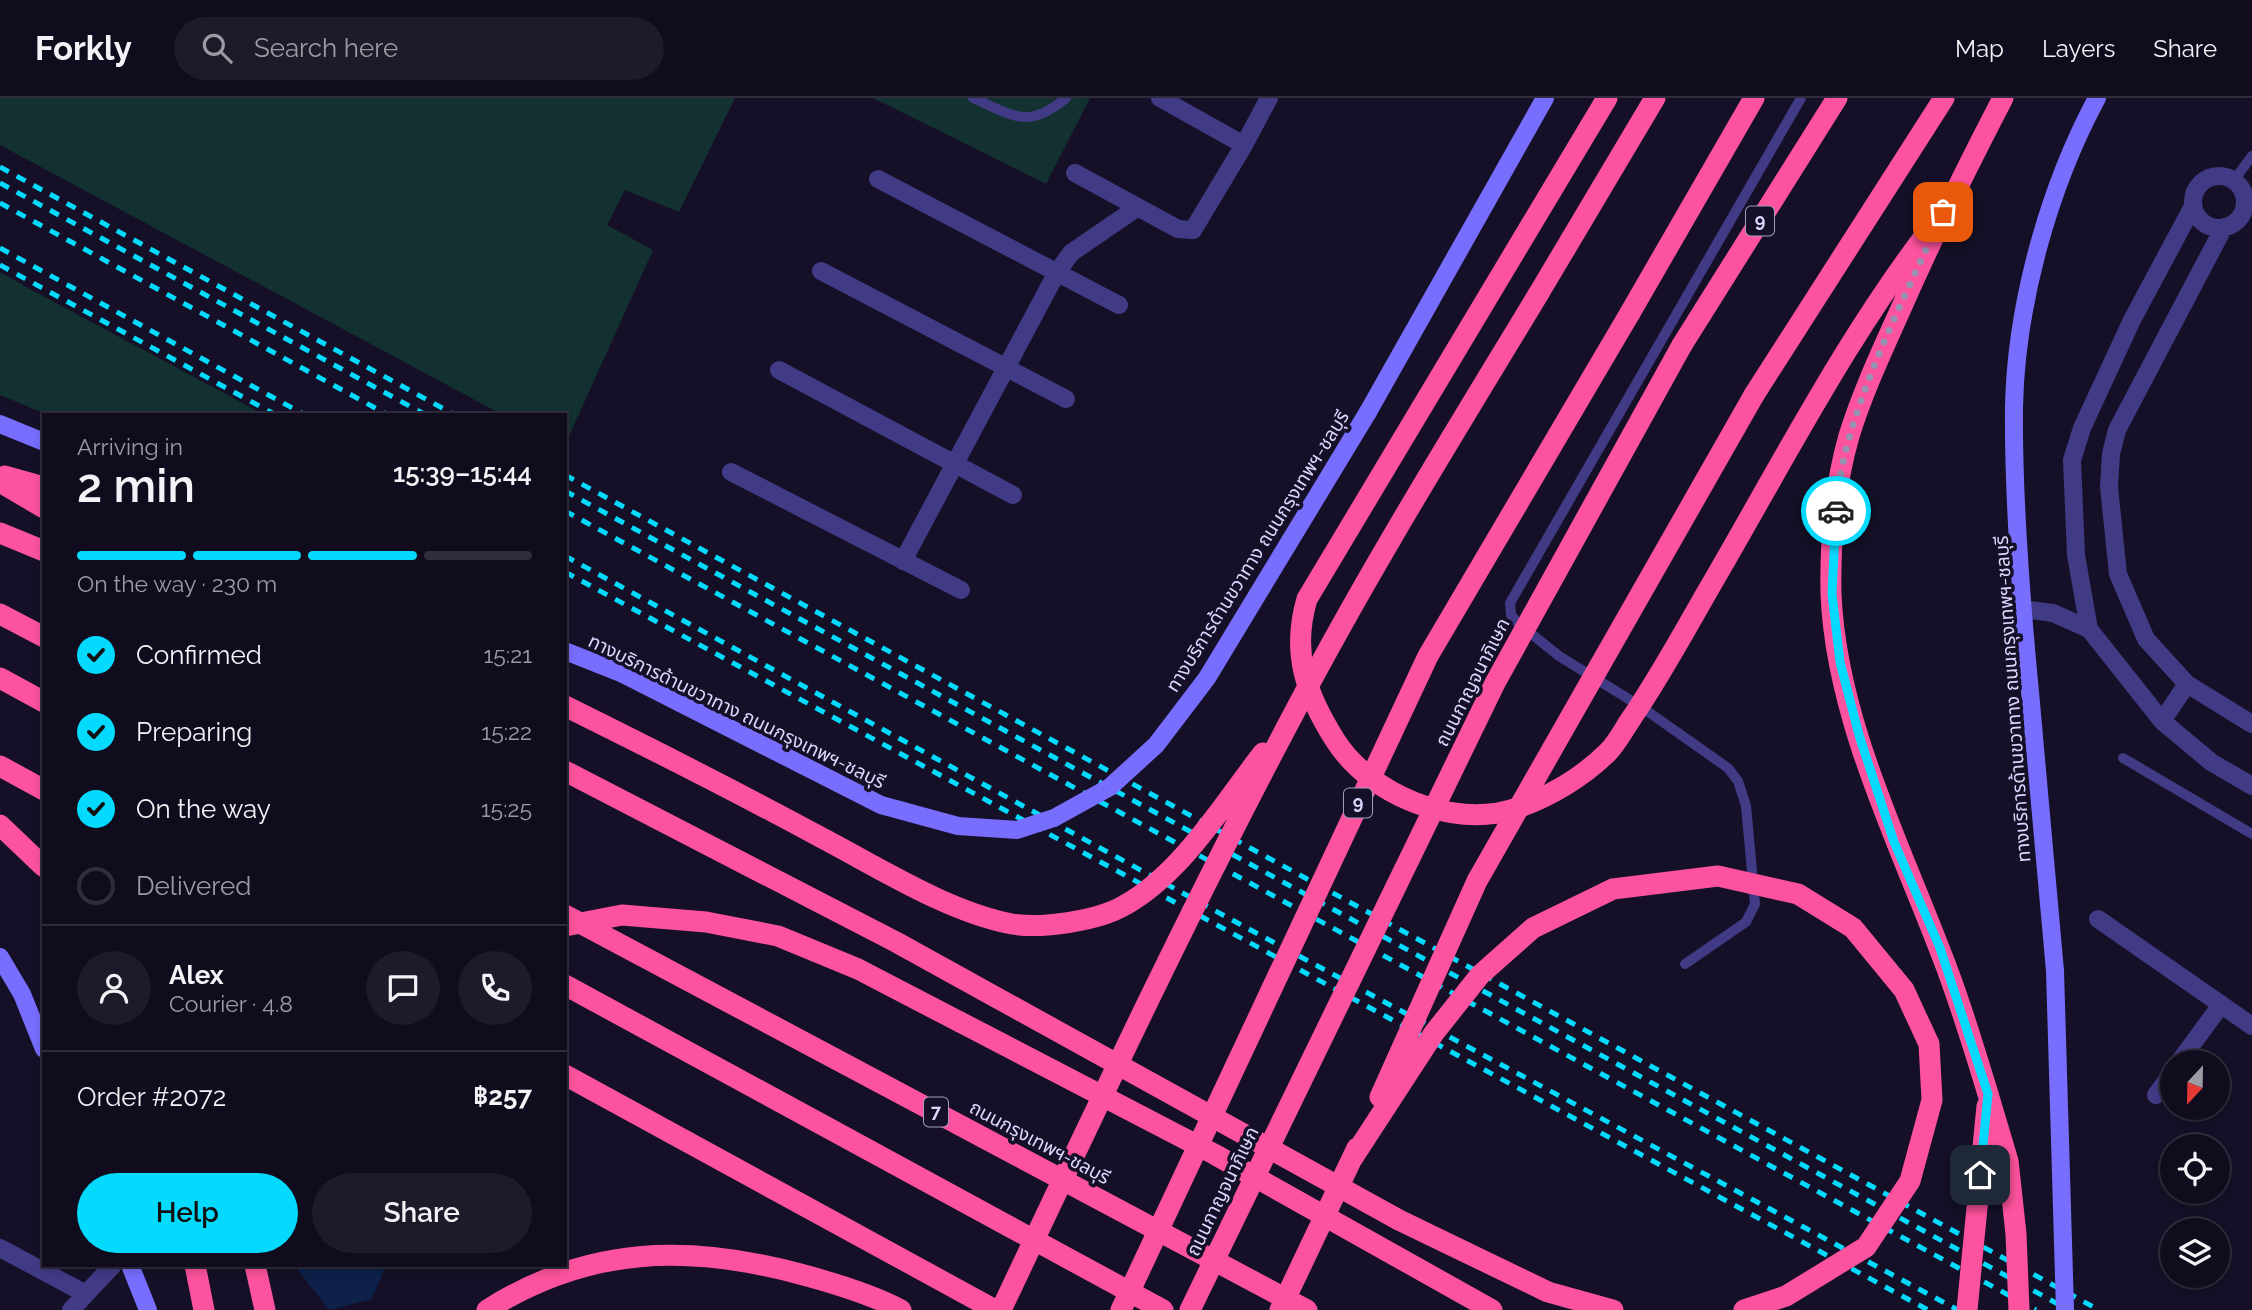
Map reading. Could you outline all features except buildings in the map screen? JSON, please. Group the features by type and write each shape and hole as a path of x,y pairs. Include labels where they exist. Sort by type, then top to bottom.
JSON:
{"highway":[{"path":"1607,98 1307,599 1299,626 1302,666 1318,713 1340,748 1380,785 1418,805 1459,814 1513,810 1572,782 1610,750 1640,706 1832,377 1902,264 1943,212"},
{"path":"1001,1310 1164,966 1295,711 1383,552 1655,98"},
{"name":"9","path":"1121,1310 1428,656 1754,98"},
{"name":"ถนนกาญจนาภิเษก","path":"1190,1310 1495,683 1682,345 1837,98"},
{"path":"1280,1310 1352,1159 1477,881 1755,395 1944,98"},
{"path":"2003,98 1943,212 1885,344 1849,436 1837,499 1832,594 1840,662 1859,735 1894,842 1940,948 2008,1161 2016,1234 2020,1310"},
{"path":"0,474 42,486"},
{"path":"0,482 42,507"},
{"path":"8,536 42,550"},
{"path":"0,614 42,636"},
{"path":"0,678 42,701"},
{"path":"567,707 689,767 904,881 967,909 1013,924 1070,923 1125,906 1178,863 1295,711"},
{"path":"0,766 42,789"},
{"path":"567,772 896,942 1399,1220 1548,1292 1614,1310"},
{"path":"0,825 42,865"},
{"path":"1352,1159 1434,1033 1480,975 1533,928 1613,889 1718,876 1798,894 1853,928 1904,990 1929,1044 1932,1100 1910,1181 1866,1247 1786,1296 1744,1310"},
{"path":"567,926 622,915 706,922 778,936 858,969 1214,1154 1492,1310"},
{"name":"ถนนกรุงเทพฯ-ชลบุรี","path":"567,916 1307,1310"},
{"path":"567,986 1163,1310"},
{"path":"567,1076 995,1310"},
{"path":"1967,1310 1988,1094"},
{"path":"487,1310 512,1294 601,1260 645,1255 693,1254 779,1268 825,1281 901,1310"},
{"path":"195,1267 204,1310"},
{"path":"255,1267 266,1310"},
{"path":"264,1267 266,1310"}],"main road":[{"name":"ทางบริการด้านขวาทาง ถนนกรุงเทพฯ-ชลบุรี","path":"567,652 623,674 881,805 958,826 1017,830 1054,818 1110,787 1163,735 1207,678 1368,412 1545,98"},
{"name":"ทางบริการด้านขวาทาง ถนนกรุงเทพฯ-ชลบุรี","path":"2065,1310 2055,971 2022,609 2014,406 2019,354 2046,214 2076,138 2097,98"},
{"path":"0,424 42,441"},
{"path":"0,957 22,994 42,1044"},
{"path":"131,1267 148,1310"}],"street":[{"path":"1160,98 1244,145"},
{"path":"1075,173 1178,229 1192,230 1269,98"},
{"path":"2193,206 2204,223 2224,227 2233,224 2245,207 2245,197 2234,180 2215,176 2198,187 2193,206 2126,332 2082,428 2072,460 2076,555 2090,629 2162,720 2211,762 2252,786"},
{"path":"878,179 1119,305"},
{"path":"903,561 1056,274 1079,247 1138,207"},
{"path":"2224,227 2132,398 2110,454 2109,486 2118,574 2146,639 2188,684 2252,724"},
{"path":"821,271 1066,399"},
{"path":"779,370 1013,495"},
{"path":"732,472 961,590"},
{"path":"2022,609 2053,613 2090,629"},
{"path":"2162,720 2188,684"},
{"path":"2098,919 2252,1026"},
{"path":"2188,1050 2221,1005"},
{"path":"2156,1095 2160,1090"},
{"path":"0,1248 86,1294"},
{"path":"71,1310 111,1267"}],"lane":[{"path":"973,98 1021,118 1034,119 1048,113 1066,98"},
{"path":"1685,964 1746,922 1755,904 1746,806 1738,781 1728,768 1640,706 1559,656 1518,623 1511,615 1510,603 1801,98"},
{"path":"2234,180 2252,156"},
{"path":"2123,758 2252,834"}],"green space":[{"path":"0,98 735,98 679,212 625,190 607,225 653,250 567,441 567,413 499,413 0,145"},
{"path":"873,98 1090,98 1046,184"},
{"path":"0,272 261,413 43,413 0,395"}],"water":[{"path":"296,1267 385,1267 372,1299 329,1310"}],"railway":[{"path":"0,167 451,413"},
{"path":"0,183 422,413"},
{"path":"0,203 384,413"},
{"path":"0,248 301,413"},
{"path":"0,265 272,413"},
{"path":"567,476 2099,1310"},
{"path":"567,492 2069,1310"},
{"path":"567,512 2036,1310"},
{"path":"567,557 1245,927 1958,1310"},
{"path":"567,573 1928,1310"}],"way so far":[{"path":"1836,511 1849,436 1885,344 1943,212"}],"route":[{"path":"1836,511 1832,594 1840,662 1859,735 1894,842 1940,948 1988,1094 1980,1175"}]}
